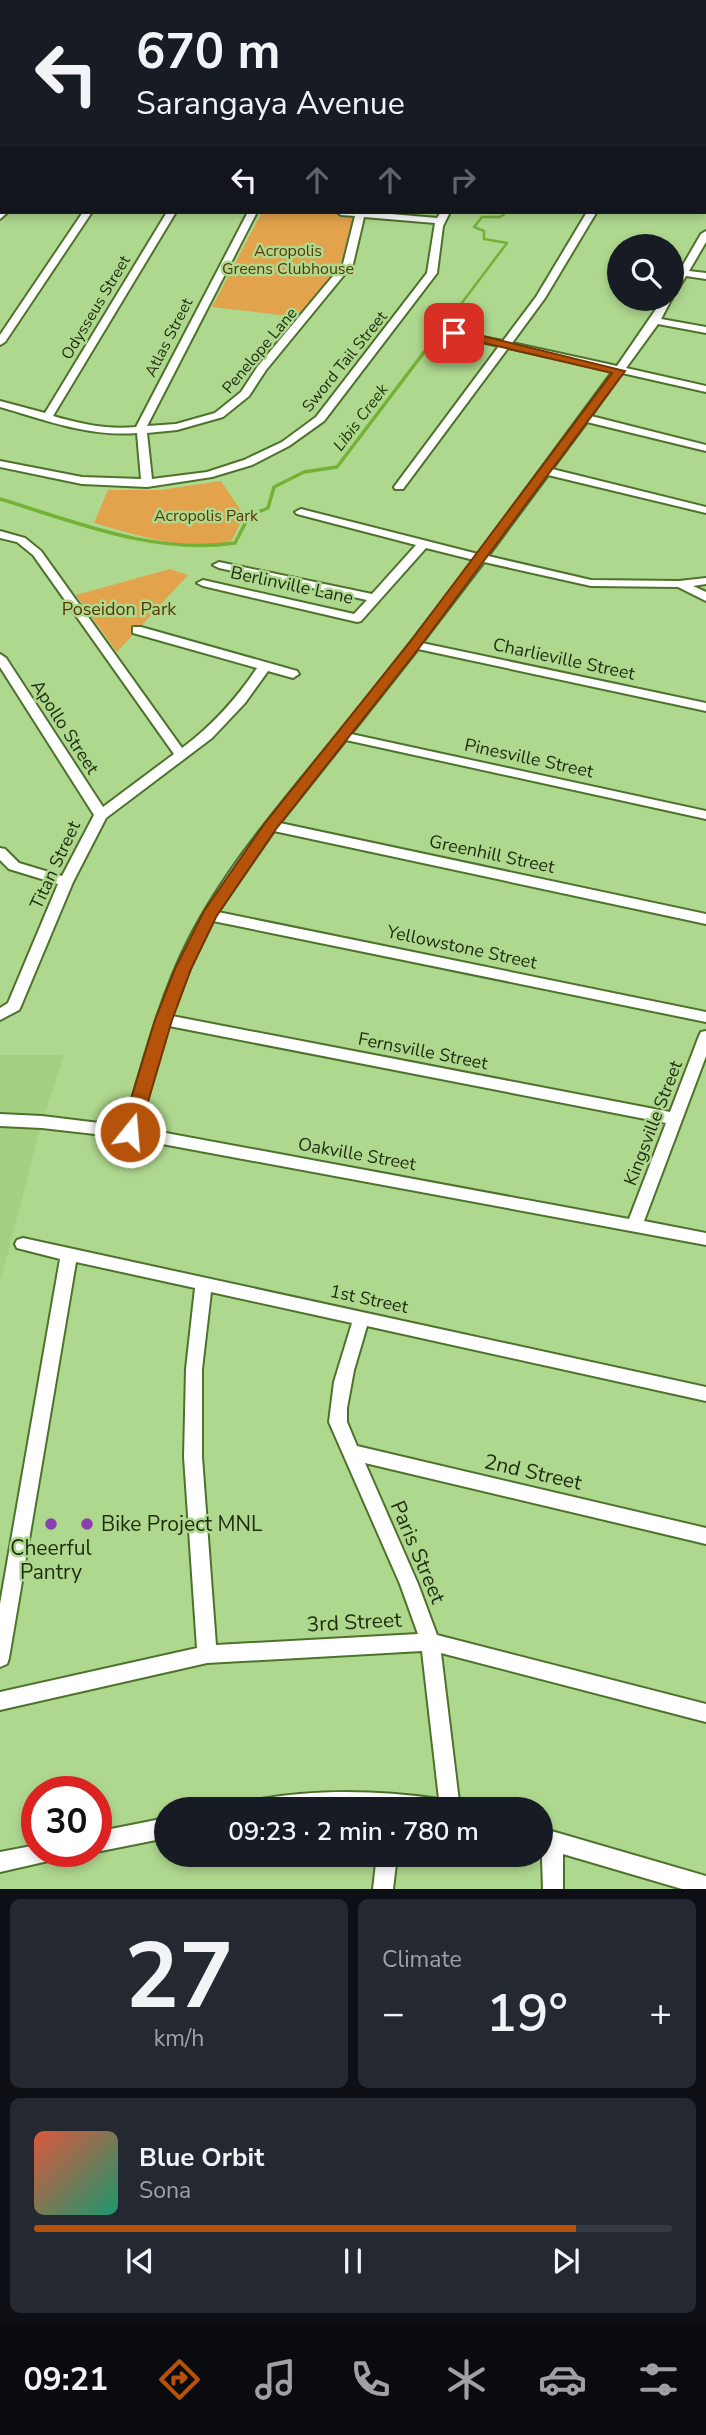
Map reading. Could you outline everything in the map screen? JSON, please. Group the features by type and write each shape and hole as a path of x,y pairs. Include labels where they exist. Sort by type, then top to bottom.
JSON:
{"street":[{"path":"0,342 86,214"},
{"name":"Odysseus Street","path":"47,418 170,214"},
{"name":"Atlas Street","path":"147,484 141,424 251,214"},
{"path":"360,214 442,216"},
{"name":"Penelope Lane","path":"0,404 98,430 142,432 197,423 219,415 245,394 262,368 348,264 360,214"},
{"path":"399,487 505,345 561,265 591,214"},
{"name":"Sword Tail Street","path":"0,464 85,483 147,484 227,469 266,455 298,438 320,419 432,273 437,258 442,216"},
{"path":"684,271 706,234"},
{"path":"684,273 706,276"},
{"path":"130,1132 164,1020 183,969 209,915 271,826 344,736 546,471 661,311"},
{"path":"655,321 706,330"},
{"path":"454,333 706,389"},
{"path":"585,418 706,448"},
{"path":"546,471 706,510"},
{"path":"301,512 590,583 679,584 706,581"},
{"path":"0,534 21,540 37,553 181,755"},
{"name":"Berlinville Lane","path":"203,583 354,618 359,617 424,543"},
{"path":"219,565 373,598"},
{"path":"679,584 706,597"},
{"path":"137,630 293,674"},
{"name":"Charlieville Street","path":"414,645 706,708"},
{"name":"Apollo Street","path":"0,658 101,815"},
{"name":"Titan Street","path":"0,1014 14,1006 66,882 101,815 208,735 241,701 264,667"},
{"name":"Pinesville Street","path":"344,736 706,815"},
{"name":"Greenhill Street","path":"271,826 706,919"},
{"path":"0,852 14,866 66,882"},
{"name":"Yellowstone Street","path":"209,915 706,1017"},
{"name":"Fernsville Street","path":"164,1020 675,1119"},
{"name":"Kingsville Street","path":"635,1224 706,1036"},
{"name":"Oakville Street","path":"0,1120 41,1121 130,1132 706,1239"},
{"name":"1st Street","path":"23,1244 706,1394"},
{"path":"0,1658 69,1254"},
{"path":"204,1285 194,1369 193,1457 207,1654"},
{"name":"Paris Street","path":"361,1319 338,1397 338,1422 409,1584 430,1642 448,1797"},
{"name":"2nd Street","path":"350,1452 706,1536"},
{"name":"3rd Street","path":"0,1701 207,1654 430,1642 706,1713"},
{"path":"112,1839 154,1830"},
{"path":"553,1842 706,1886"},
{"path":"0,1862 21,1858"},
{"path":"383,1889 386,1867"},
{"path":"551,1867 554,1889"}],"shaded area":[{"path":"0,1055 64,1055 42,1122 0,1282"}],"green space":[{"name":"Acropolis Greens Clubhouse","path":"261,214 345,214 353,218 348,247 342,260 298,317 212,307"},
{"name":"Acropolis Park","path":"221,481 244,515 232,540 217,544 182,544 94,523 108,490 160,490"},
{"name":"Poseidon Park","path":"170,569 188,575 117,652 76,595"}],"waterway":[{"name":"Libis Creek","path":"449,320 507,243 484,239 484,231 474,227 482,217 500,217 504,214"},
{"name":"Libis Creek","path":"0,499 86,526 145,540 175,544 235,543 249,516 268,508 274,487 304,472 337,467 450,318"}],"place":[{"name":"Cheerful Pantry","path":"51,1524"},
{"name":"Bike Project MNL","path":"87,1524"}],"route":[{"path":"130,1132 164,1020 183,969 209,915 271,826 414,645 619,371 454,333"}]}
